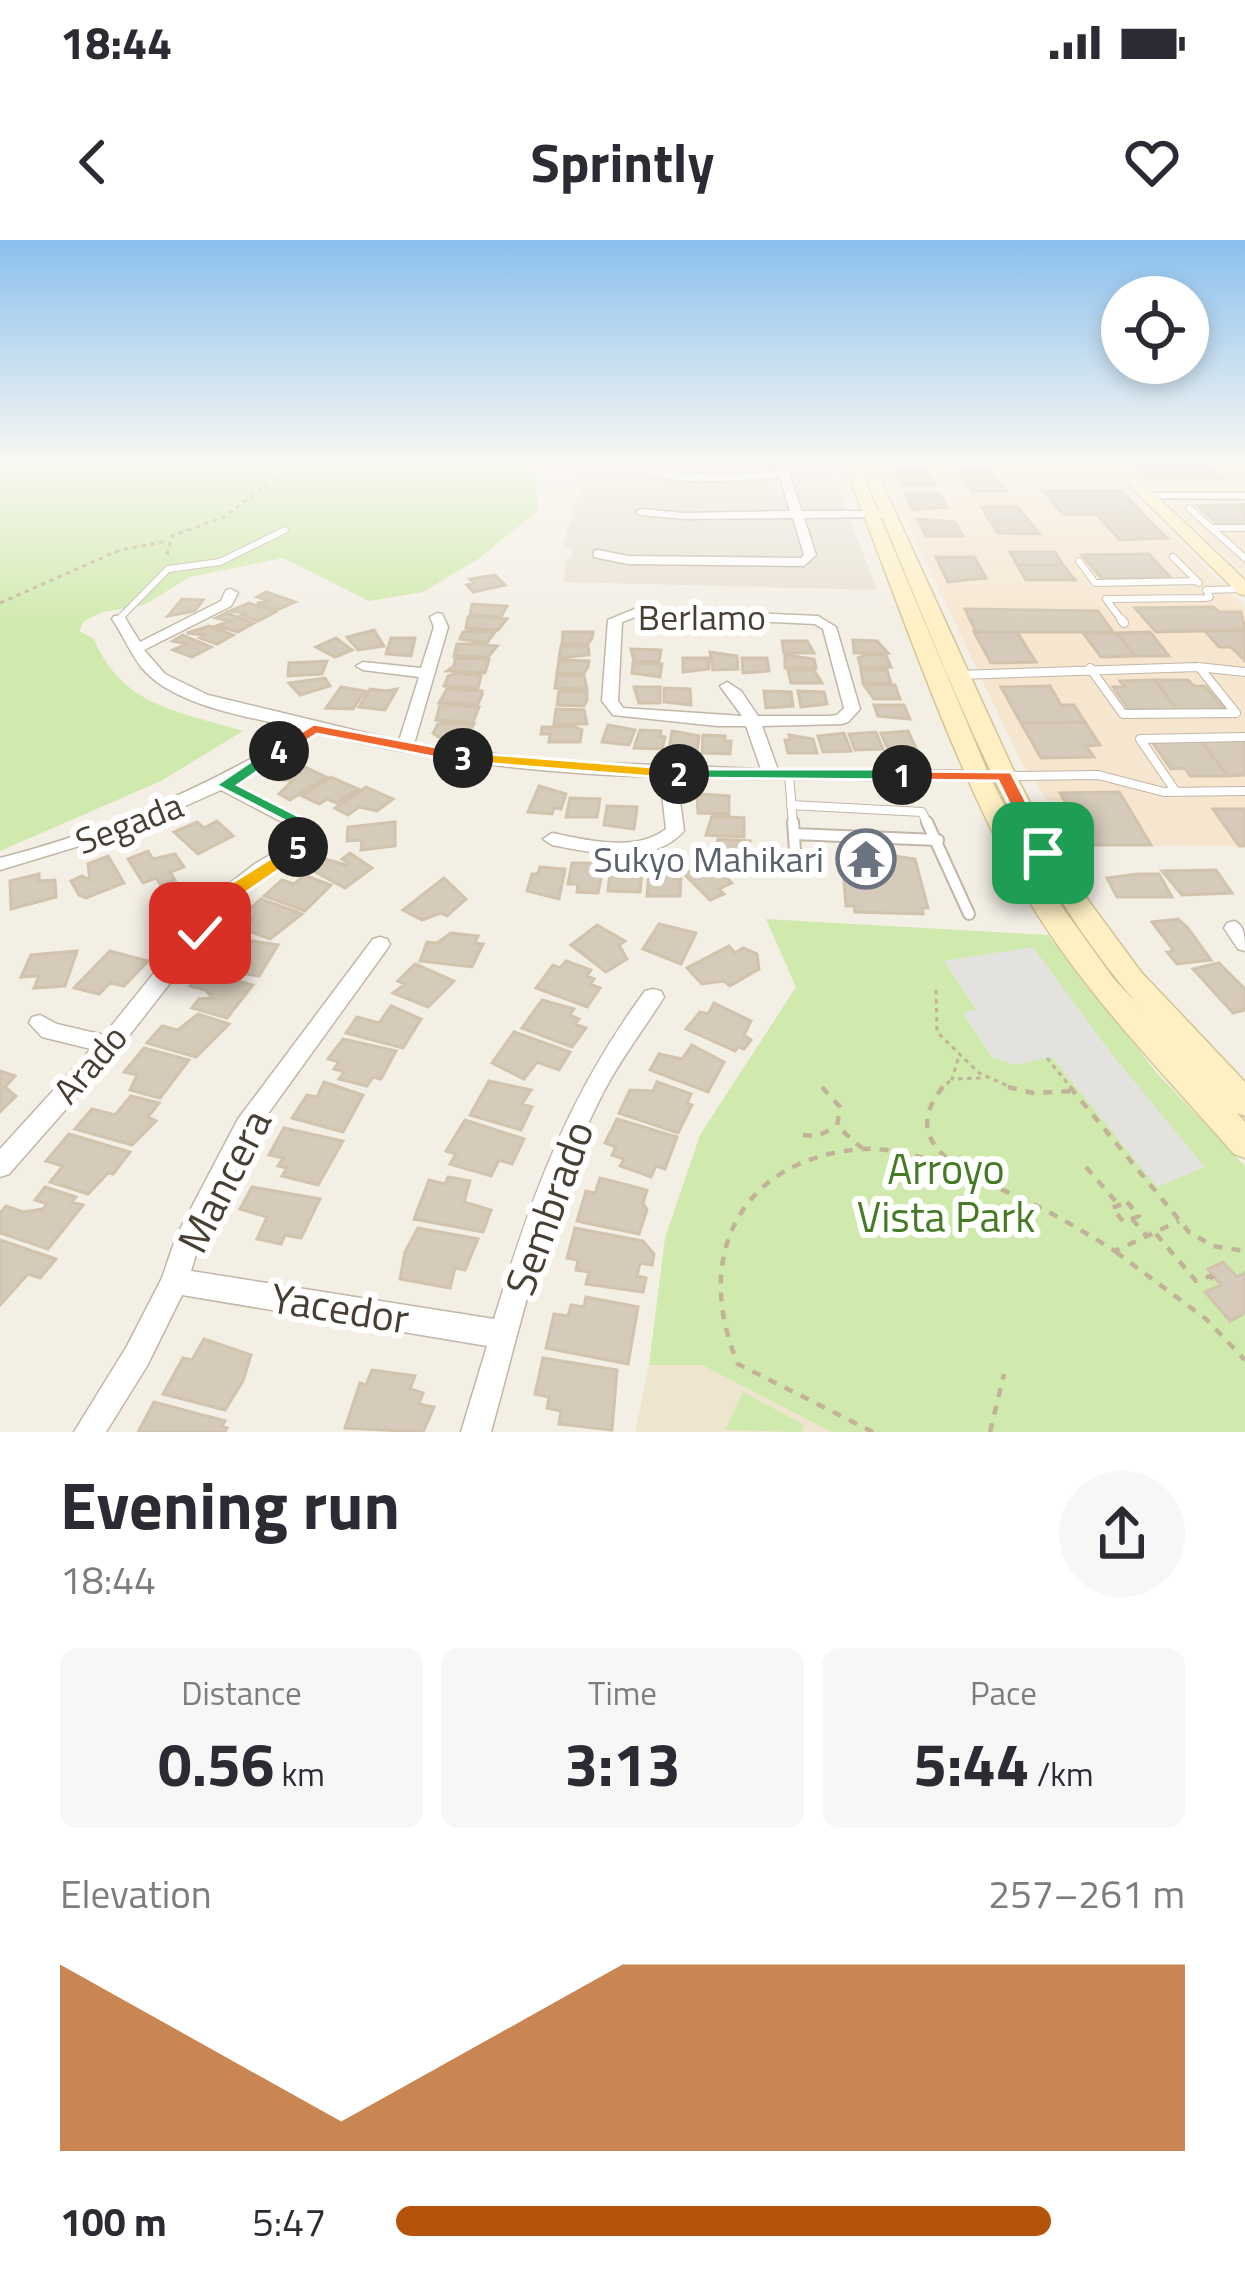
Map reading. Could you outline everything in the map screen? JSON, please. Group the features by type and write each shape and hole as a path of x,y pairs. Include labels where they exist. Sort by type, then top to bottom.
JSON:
{"main road":[{"path":"882,520 960,675 991,776 1132,979 1245,1103"},
{"path":"882,520 991,776 1027,874 1103,985 1245,1144"},
{"path":"1171,520 1245,589"}],"street":[{"path":"598,554 628,560 804,562 810,555 799,520"},
{"path":"136,649 226,603 231,593"},
{"name":"Berlamo","path":"637,612 808,618 825,623 852,709 849,715 829,721 753,722 618,712 610,701 615,620 637,612"},
{"path":"405,748 441,627 436,617"},
{"path":"119,619 154,674 177,688 314,729 405,748 546,767 668,774 991,776"},
{"path":"363,666 424,673"},
{"path":"727,686 740,696 780,774"},
{"name":"Segada","path":"0,864 90,841 225,785 314,729"},
{"path":"552,838 648,847 667,841 675,831 668,774"},
{"name":"Arado","path":"0,1166 109,1045 228,895 305,843 311,830 300,821 225,785"},
{"name":"Mancera","path":"89,1432 175,1281 185,1246 247,1126 380,944"},
{"name":"Sembrado","path":"476,1432 538,1213 581,1114 633,1022 653,997"},
{"path":"40,1023 50,1030 109,1045"},
{"name":"Yacedor","path":"175,1281 505,1335"}],"lane":[{"path":"1202,520 1245,557"},
{"path":"1211,528 1245,528"},
{"path":"119,619 168,569 220,562 285,530"},
{"path":"1192,541 1226,541"},
{"path":"1106,599 1210,597 1173,557"},
{"path":"1078,560 1124,623"},
{"path":"1095,583 1196,581"},
{"path":"1206,590 1245,589"},
{"path":"960,675 1090,668 1198,667 1245,672"},
{"path":"1090,668 1123,714 1236,713 1198,667"},
{"path":"1231,670 1245,686"},
{"path":"1176,792 1140,739 1245,737"},
{"path":"780,774 791,806 796,866"},
{"path":"991,776 1098,775 1176,792 1245,791"},
{"path":"791,806 922,812 969,914"},
{"path":"794,834 938,841"}],"path":[{"path":"0,603 120,550 168,541 218,520"},
{"path":"168,541 168,569"},
{"path":"936,990 937,1032 983,1078"},
{"path":"954,1166 927,1130 927,1113 937,1092 952,1079 958,1057"},
{"path":"1047,1058 1179,1221 1213,1246 1245,1251"},
{"path":"952,1079 983,1078 1040,1094 1075,1091"},
{"path":"823,1088 841,1107 837,1126"},
{"path":"837,1126 862,1149"},
{"path":"802,1135 818,1136 837,1126"},
{"path":"873,1432 738,1364 726,1343 718,1309 724,1249 746,1202 790,1167 862,1149 954,1166 1046,1211 1114,1251 1206,1319 1245,1360"},
{"path":"1086,1167 1120,1205 1112,1208 1124,1222 1132,1219 1147,1236"},
{"path":"1114,1251 1179,1221"},
{"path":"1155,1232 1196,1281 1210,1276 1219,1285"},
{"path":"990,1432 1004,1374"}],"shaded area":[{"path":"571,520 850,520 877,590 564,582 566,562 575,550 563,545"},
{"path":"906,520 1158,520 1245,607 1245,846 1078,845 1019,758"},
{"path":"1186,520 1245,520 1245,575"},
{"path":"1033,947 1111,1053 1205,1167 1157,1187 1052,1057 1016,1065 992,1057 963,1013 976,1009 944,961"},
{"path":"649,1365 702,1365 832,1432 635,1432"}],"green space":[{"path":"0,520 527,520 478,559 423,592 369,601 283,558 190,577 144,605 102,612 84,621 79,631 94,639 106,662 137,693 175,711 243,731 161,781 0,851"},
{"name":"Arroyo Vista Park","path":"766,919 1048,935 1156,1072 1245,1166 1245,1432 832,1432 702,1365 649,1365 665,1238 700,1135 796,987"},
{"path":"743,1392 804,1425 801,1432 725,1430"}],"building":[{"path":"918,520 955,522 963,536 926,536"},
{"path":"1101,520 1149,520 1167,538 1120,540"},
{"path":"1212,520 1245,520 1245,524 1217,524"},
{"path":"990,521 1029,521 1039,534 998,533"},
{"path":"1010,552 1055,552 1063,565 1017,565"},
{"path":"1149,554 1171,578 1102,579 1082,555"},
{"path":"936,557 974,557 986,578 948,582"},
{"path":"1017,565 1063,565 1075,580 1026,580"},
{"path":"495,575 505,585 473,592 467,585 474,583 470,579"},
{"path":"266,592 295,602 277,610 257,603 271,601 257,597"},
{"path":"182,599 203,600 195,611 168,616"},
{"path":"249,603 275,612 258,621 242,615 247,613 230,611"},
{"path":"472,604 507,606 501,617 470,615"},
{"path":"1213,607 1219,612 1241,612 1245,630 1156,632 1135,608"},
{"path":"965,609 1098,611 1113,632 976,632"},
{"path":"226,613 254,623 238,632 216,626 230,621 216,618"},
{"path":"468,617 507,619 498,630 466,628"},
{"path":"209,626 233,635 217,644 200,638 205,635 187,633"},
{"path":"374,630 384,646 358,650 347,637"},
{"path":"1245,630 1245,661 1231,647 1219,647 1205,631"},
{"path":"470,631 495,632 487,643 460,639"},
{"path":"563,632 593,632 588,644 562,644"},
{"path":"974,632 1017,632 1036,662 991,663"},
{"path":"1150,632 1169,656 1135,656 1117,633"},
{"path":"1083,633 1117,633 1135,656 1101,657"},
{"path":"183,635 211,647 192,657 173,650 187,644 173,641"},
{"path":"336,638 352,650 335,657 316,647"},
{"path":"391,638 415,638 411,656 386,654"},
{"path":"853,640 877,641 888,653 854,653"},
{"path":"782,641 807,641 814,653 784,653"},
{"path":"457,644 497,646 488,657 454,656"},
{"path":"561,646 588,646 589,655 559,658"},
{"path":"631,649 661,650 659,662 634,661"},
{"path":"710,652 737,656 738,669 713,670"},
{"path":"785,655 814,659 816,668 785,668"},
{"path":"886,655 891,667 861,668 858,658"},
{"path":"455,658 489,659 485,673 447,671"},
{"path":"683,658 708,658 709,669 683,672"},
{"path":"742,658 767,658 769,671 743,673"},
{"path":"559,660 589,661 584,673 557,673"},
{"path":"327,661 322,674 288,676 289,663"},
{"path":"633,663 662,664 660,677 632,673"},
{"path":"788,670 814,670 822,683 791,683"},
{"path":"861,670 887,670 891,683 863,683"},
{"path":"557,675 584,676 587,689 555,688"},
{"path":"448,676 481,676 478,688 444,686"},
{"path":"325,678 330,686 300,695 289,683"},
{"path":"1155,680 1188,680 1194,686 1205,686 1225,709 1177,710"},
{"path":"1155,680 1177,710 1129,710 1113,687 1125,687 1120,681"},
{"path":"864,685 895,685 900,699 874,699"},
{"path":"1050,686 1061,705 1074,705 1085,722 1021,723 1001,687"},
{"path":"341,687 365,691 353,709 326,708"},
{"path":"634,687 660,687 660,703 639,703"},
{"path":"664,688 690,689 691,705 664,702"},
{"path":"370,689 397,689 385,710 359,707"},
{"path":"447,689 482,691 482,695 478,704 439,703"},
{"path":"559,691 587,692 587,700 584,706 557,705"},
{"path":"764,691 791,692 793,706 766,708"},
{"path":"798,691 824,692 827,704 801,707"},
{"path":"440,705 479,707 473,722 436,720"},
{"path":"874,705 904,705 910,719 878,716"},
{"path":"556,709 584,710 587,724 554,724"},
{"path":"1085,722 1100,745 1086,746 1094,757 1041,758 1021,723"},
{"path":"438,724 474,724 464,739 440,738 433,733"},
{"path":"608,725 635,730 629,745 602,742"},
{"path":"542,727 575,727 582,730 580,742 549,742 550,734 541,734"},
{"path":"640,730 661,731 660,736 665,737 662,749 634,748"},
{"path":"672,731 699,736 697,752 669,750"},
{"path":"908,731 916,748 888,749 881,733"},
{"path":"876,732 883,749 855,750 849,734"},
{"path":"844,733 851,751 823,752 818,736"},
{"path":"703,735 725,736 725,741 731,741 730,754 702,753"},
{"path":"789,735 813,739 817,753 788,753 785,740 790,740"},
{"path":"1201,741 1228,776 1190,776 1185,768 1171,769 1152,742"},
{"path":"1201,741 1245,741 1245,775 1228,776"},
{"path":"303,766 326,777 290,800 279,794 293,780 276,780"},
{"path":"331,777 358,789 337,803 327,799 319,804 302,796"},
{"path":"539,786 566,794 561,809 554,808 552,814 528,812"},
{"path":"366,787 393,799 377,811 359,807 348,815 335,808"},
{"path":"1119,792 1151,845 1090,845 1060,793"},
{"path":"697,794 729,796 729,814 698,813"},
{"path":"570,798 600,799 597,817 566,817"},
{"path":"607,806 637,807 634,829 604,825"},
{"path":"1213,809 1245,809 1245,846 1239,846"},
{"path":"712,816 744,818 744,837 706,835"},
{"path":"217,821 233,836 198,854 174,832 197,822 204,828"},
{"path":"395,822 395,846 361,850 362,840 347,841 348,827"},
{"path":"718,839 750,841 750,861 728,865 729,860 714,859"},
{"path":"148,851 153,859 175,854 184,867 170,872 175,880 161,885 156,878 143,883 128,859"},
{"path":"868,852 915,859 928,908 922,908 923,914 855,912 854,906 846,906 842,855"},
{"path":"350,853 372,868 345,888 308,868 322,858 346,865 349,863 342,859"},
{"path":"108,856 124,883 86,898 79,895 71,881 82,876 90,880 88,864"},
{"path":"572,863 604,863 598,893 577,892 578,884 568,884"},
{"path":"611,865 642,871 640,892 608,891"},
{"path":"705,865 711,871 717,868 732,883 719,889 724,894 710,900 684,874"},
{"path":"540,867 565,869 559,899 527,891 532,874 538,874"},
{"path":"1216,870 1232,893 1182,895 1162,871"},
{"path":"649,871 674,872 674,879 681,879 680,896 647,896"},
{"path":"39,874 39,881 55,880 56,897 11,909 10,881"},
{"path":"1159,874 1172,897 1117,897 1107,878"},
{"path":"304,875 331,885 305,911 264,896 282,880 294,884"},
{"path":"444,878 466,899 447,916 441,913 422,920 403,910"},
{"path":"261,899 302,914 270,939 246,930 253,919 243,915"},
{"path":"1178,919 1211,960 1177,964 1167,952 1174,951 1152,922"},
{"path":"659,924 696,933 681,964 643,949"},
{"path":"597,925 625,941 619,945 627,959 606,972 571,945"},
{"path":"451,933 478,936 475,943 483,944 472,967 420,961 427,942 437,943"},
{"path":"253,941 278,945 259,976 211,969 221,954 243,957"},
{"path":"729,946 735,953 743,948 757,954 759,969 730,986 724,981 702,984 687,968"},
{"path":"77,951 65,986 34,988 39,976 21,977 31,955"},
{"path":"110,951 148,961 124,986 110,983 99,994 74,988"},
{"path":"566,961 591,970 587,976 594,979 590,984 600,988 587,1007 536,988 553,965 560,968"},
{"path":"1219,963 1245,989 1245,1010 1233,1013 1193,969"},
{"path":"415,964 454,981 428,1007 393,993 405,984 398,981"},
{"path":"202,972 253,985 227,1018 192,1008 199,999 213,998 190,986"},
{"path":"542,1000 574,1009 570,1015 579,1019 575,1024 586,1028 572,1047 522,1028"},
{"path":"714,1003 751,1021 744,1035 751,1040 744,1049 735,1051 686,1029 700,1012 708,1014"},
{"path":"391,1006 421,1019 403,1048 346,1033 357,1017 379,1023"},
{"path":"198,1014 229,1024 196,1057 147,1043 162,1026 178,1030"},
{"path":"514,1032 570,1052 559,1070 537,1062 524,1079 492,1063"},
{"path":"343,1039 396,1051 381,1079 373,1077 367,1086 339,1079 344,1072 334,1069 339,1062 328,1059"},
{"path":"692,1045 724,1062 708,1092 650,1070 659,1054 682,1059"},
{"path":"144,1048 189,1060 160,1098 130,1090 137,1075 124,1072"},
{"path":"0,1071 15,1076 5,1087 16,1096 0,1112"},
{"path":"489,1081 531,1090 522,1104 532,1107 521,1130 470,1115"},
{"path":"324,1082 363,1095 343,1132 292,1118 307,1095 317,1097"},
{"path":"657,1082 691,1094 687,1104 692,1105 678,1133 619,1113 630,1090 653,1091"},
{"path":"131,1096 159,1103 148,1117 156,1121 132,1145 75,1129 92,1109 115,1115"},
{"path":"617,1119 677,1137 665,1169 656,1166 651,1177 620,1166 624,1159 612,1155 616,1147 605,1143"},
{"path":"465,1120 524,1139 512,1164 499,1160 491,1176 450,1164 456,1154 446,1151"},
{"path":"284,1128 343,1141 318,1185 282,1176 287,1168 278,1166 283,1158 269,1155"},
{"path":"69,1134 130,1152 88,1194 50,1182 63,1166 46,1161"},
{"path":"448,1177 470,1181 464,1202 491,1210 483,1232 414,1219 429,1180 445,1184"},
{"path":"600,1178 647,1190 639,1234 577,1221 586,1191 595,1193"},
{"path":"45,1187 76,1197 72,1202 83,1205 48,1249 0,1233 0,1213 6,1206 23,1212 43,1209 47,1204 35,1200"},
{"path":"252,1187 320,1199 301,1238 285,1235 281,1244 257,1239 267,1217 240,1209"},
{"path":"418,1228 478,1239 465,1270 455,1268 450,1288 400,1279 405,1252"},
{"path":"575,1228 643,1241 654,1254 652,1265 640,1263 637,1276 646,1278 643,1292 586,1284 589,1272 576,1270 578,1260 567,1258"},
{"path":"0,1240 56,1259 40,1278 28,1274 0,1305"},
{"path":"1223,1262 1237,1277 1245,1273 1245,1313 1230,1321 1205,1292 1221,1285 1208,1269"},
{"path":"586,1297 638,1307 628,1364 546,1348 554,1314 568,1316 571,1305 584,1307"},
{"path":"204,1339 251,1355 243,1381 225,1410 163,1394 183,1358 192,1360"},
{"path":"543,1358 617,1370 612,1430 559,1424 561,1411 547,1408 549,1397 535,1394"},
{"path":"372,1370 415,1376 410,1389 423,1393 419,1404 434,1407 423,1432 345,1428 360,1383 366,1385"},
{"path":"154,1402 225,1421 222,1426 227,1428 225,1432 138,1432"}],"place":[{"name":"Sukyo Mahikari","path":"866,859"}],"route":[{"path":"200,933 228,895 263,867 305,843 311,830 225,785 314,729 469,759 546,767 668,774 1004,776 1043,853"}]}
